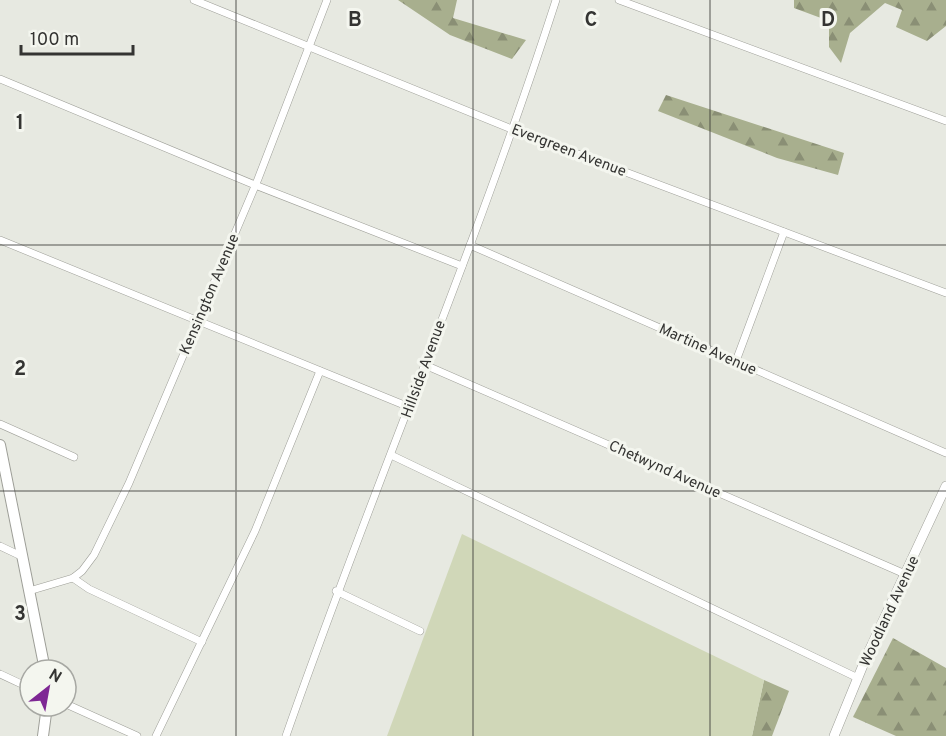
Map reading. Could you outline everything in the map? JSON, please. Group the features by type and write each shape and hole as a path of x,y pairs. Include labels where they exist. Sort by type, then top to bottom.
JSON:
{"main road":[{"path":"0,445 43,658"},
{"path":"43,736 45,718"}],"street":[{"name":"Evergreen Avenue","path":"194,0 514,129 946,293"},
{"name":"Kensington Avenue","path":"73,578 87,565 116,510 255,185 327,0"},
{"name":"Hillside Avenue","path":"285,736 336,591 392,455 514,129 556,0"},
{"path":"619,0 946,121"},
{"path":"0,79 255,185 462,266"},
{"path":"736,361 784,232"},
{"path":"0,240 409,407"},
{"name":"Martine Avenue","path":"470,245 946,453"},
{"name":"Chetwynd Avenue","path":"425,365 905,574"},
{"path":"156,736 255,531 320,371"},
{"path":"0,424 74,457"},
{"path":"392,455 858,678"},
{"name":"Woodland Avenue","path":"834,736 858,678 946,486"},
{"path":"0,546 21,556"},
{"path":"29,591 73,578 88,589 202,642"},
{"path":"336,591 420,631"},
{"path":"0,674 18,682"},
{"path":"78,710 137,736"}],"green space":[{"path":"398,0 457,0 453,18 526,40 512,59 450,35"},
{"path":"794,0 946,0 946,26 927,41 896,27 902,10 885,3 850,33 841,63 829,47 829,21 794,8"},
{"path":"666,95 844,153 838,175 777,158 658,111"},
{"path":"462,534 764,680 752,736 387,736"},
{"path":"893,638 946,668 946,736 896,736 853,717"},
{"path":"764,680 789,691 772,736 752,736"}]}
